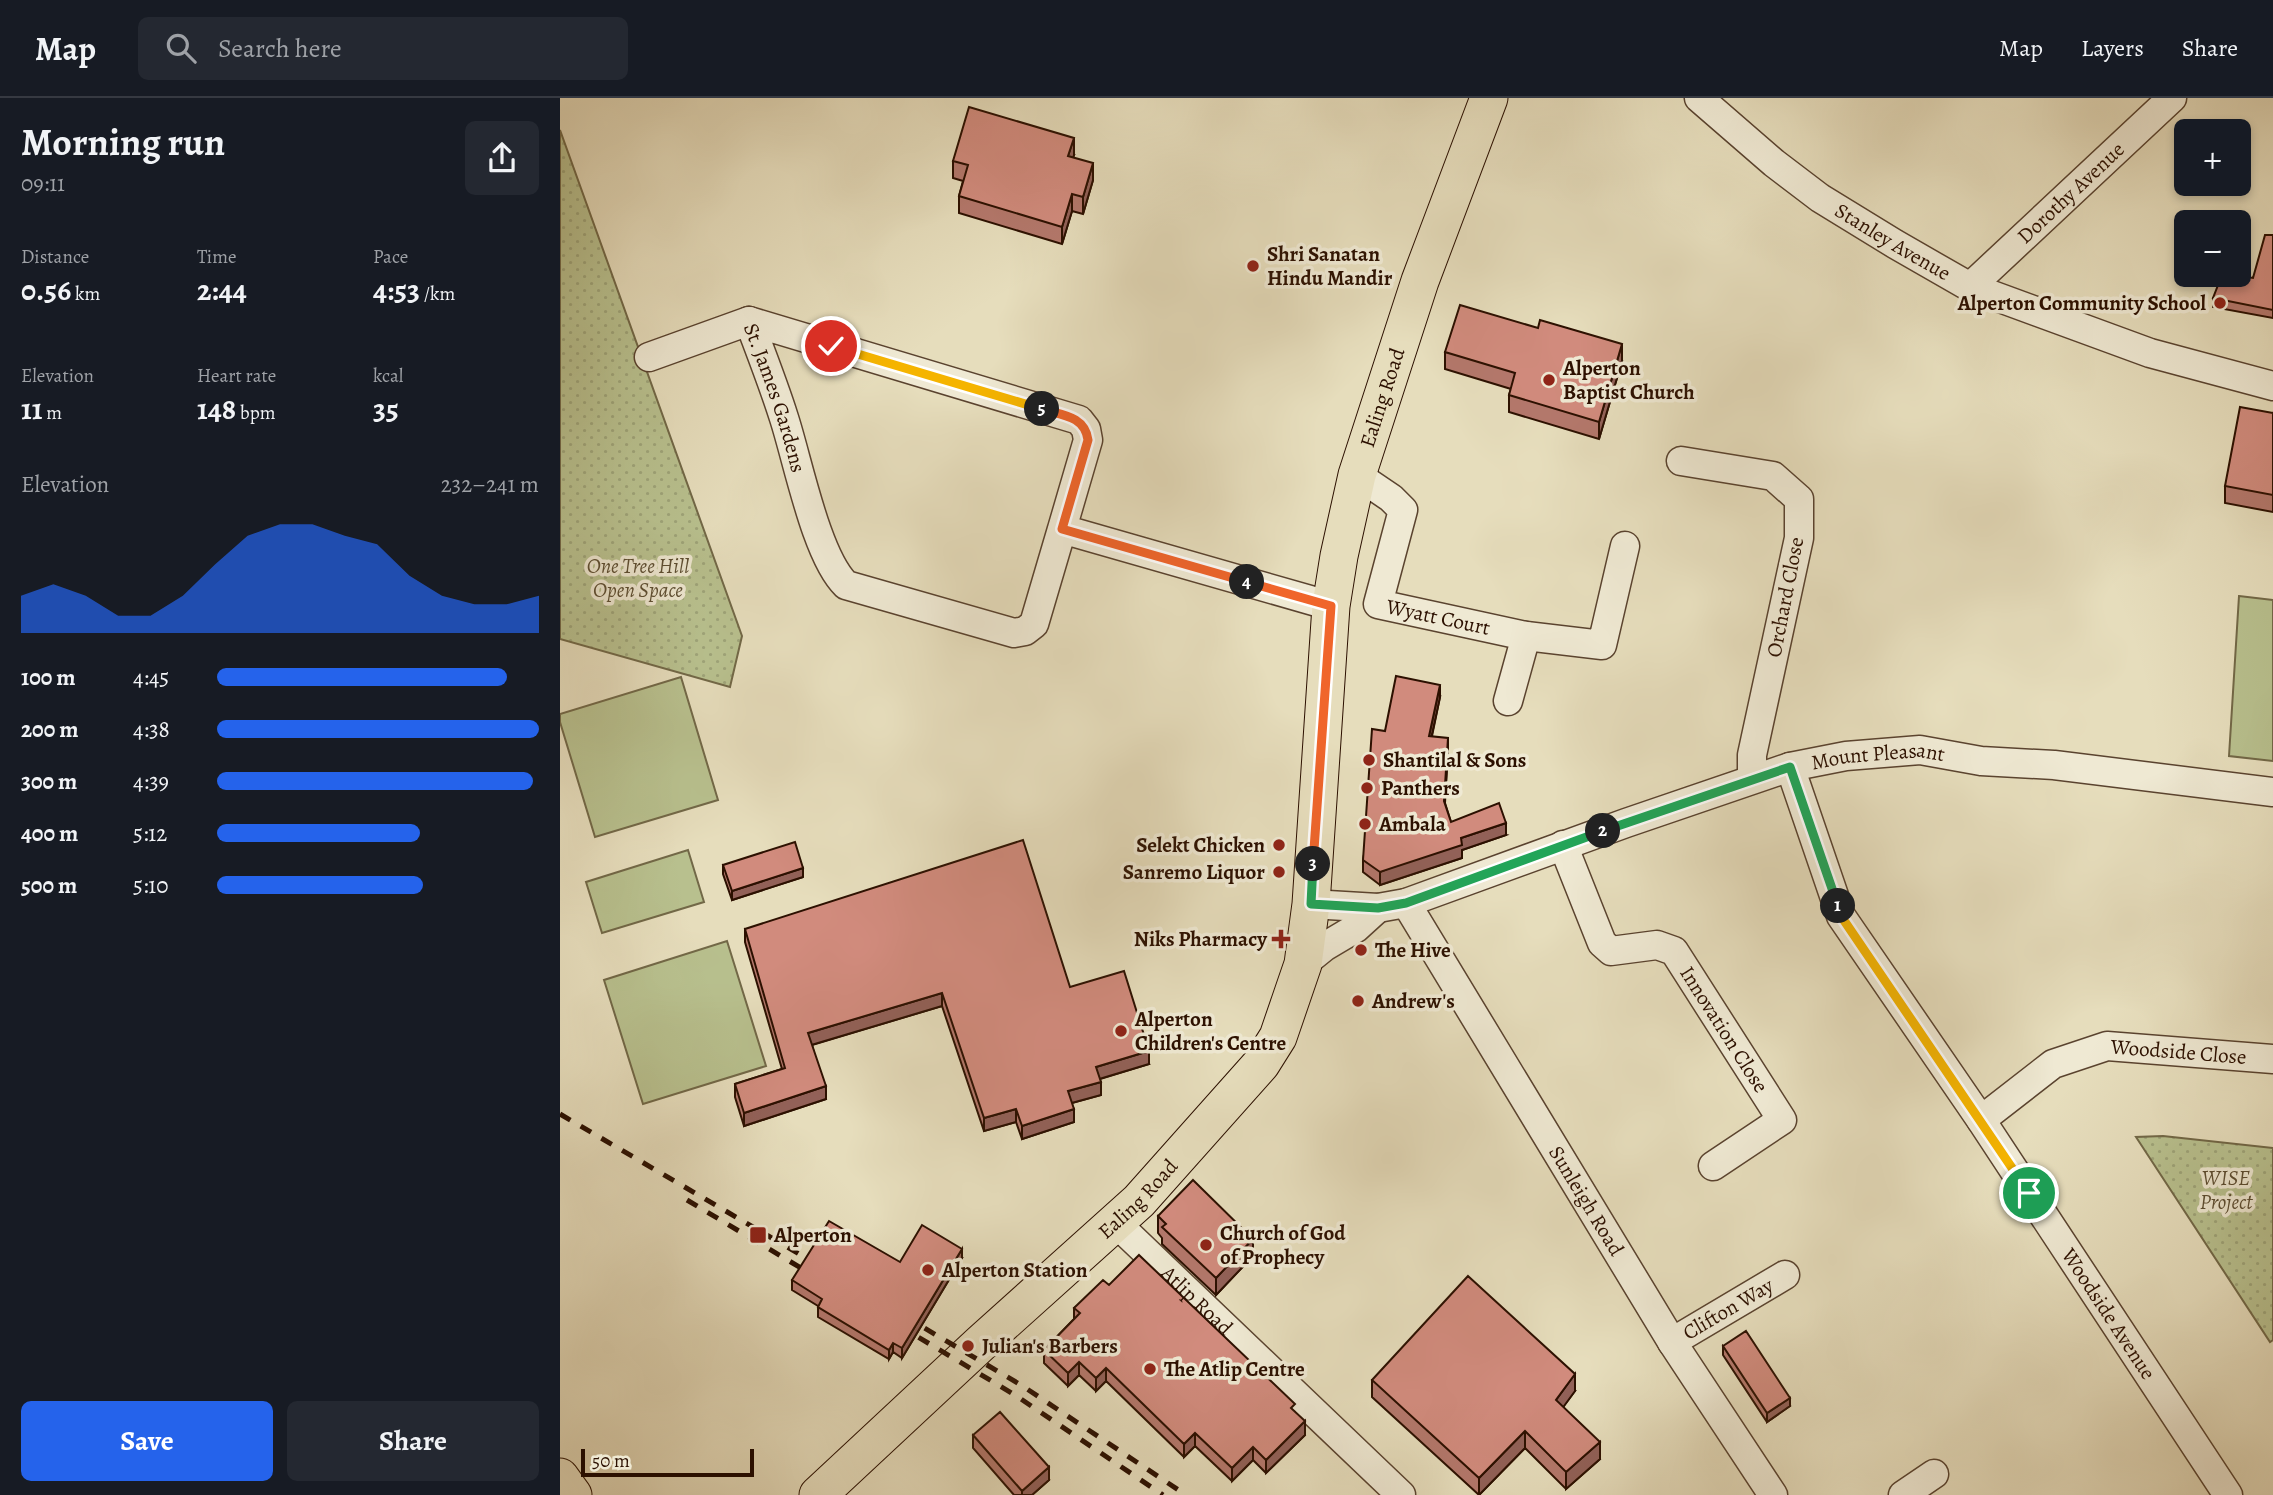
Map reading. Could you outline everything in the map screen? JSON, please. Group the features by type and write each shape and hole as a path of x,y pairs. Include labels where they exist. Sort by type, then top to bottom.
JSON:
{"main road":[{"name":"Ealing Road","path":"818,1495 1139,1201 1261,1064 1278,1037 1303,964 1311,904 1331,606 1357,475 1420,281 1489,98"},
{"path":"560,1477 573,1495"}],"street":[{"name":"Stanley Avenue","path":"1699,98 1774,163 1820,198 1970,287 2150,353 2273,386"},
{"name":"Dorothy Avenue","path":"1970,287 2172,98"},
{"path":"649,357 749,321"},
{"name":"St. James Gardens","path":"749,321 1079,420 1086,429 1088,440 1034,624 1025,631 1014,633 846,585 838,578 821,543 784,417 749,321"},
{"name":"Orchard Close","path":"1681,461 1773,476 1799,499 1799,538 1752,755 1752,779"},
{"name":"Wyatt Court","path":"1357,475 1391,498 1402,510 1378,604 1526,636 1602,645 1625,546"},
{"path":"1062,529 1331,606"},
{"path":"1508,701 1526,636"},
{"name":"Mount Pleasant","path":"1311,904 1378,908 1406,903 1752,779 1790,767 1846,756 1920,750 1981,761 2054,765 2273,792"},
{"name":"Woodside Avenue","path":"1790,767 1841,916 1981,1120 2228,1495"},
{"name":"Innovation Close","path":"1563,845 1602,943 1611,951 1657,944 1674,951 1782,1120 1713,1166"},
{"name":"Sunleigh Road","path":"1406,903 1672,1342 1773,1495"},
{"path":"1303,964 1331,942 1356,928 1378,908"},
{"name":"Woodside Close","path":"1981,1120 2053,1065 2106,1046 2273,1059"},
{"name":"Atlip Road","path":"1116,1223 1401,1495"},
{"name":"Clifton Way","path":"1672,1342 1785,1275"},
{"path":"1903,1495 1934,1475"}],"green space":[{"name":"One Tree Hill Open Space","path":"560,130 742,636 730,687 560,639"},
{"path":"2239,596 2273,600 2273,761 2229,756"},
{"path":"681,677 718,800 595,837 560,722 560,714"},
{"path":"688,850 704,902 602,933 586,882"},
{"path":"727,941 766,1066 643,1104 604,980"},
{"name":"WISE Project","path":"2163,1136 2273,1148 2273,1340 2270,1342 2136,1137"}],"building":[{"path":"969,107 1074,138 1068,156 1093,163 1083,197 1072,194 1062,227 959,196 968,165 953,161"},
{"path":"2265,235 2273,235 2273,310 2213,298 2217,287 2251,287"},
{"name":"Alperton Baptist Church","path":"1460,305 1538,328 1540,320 1622,344 1599,422 1509,395 1515,373 1445,352"},
{"path":"2240,407 2273,413 2273,495 2225,486"},
{"path":"1396,676 1440,685 1429,736 1448,738 1444,801 1451,822 1499,803 1506,823 1461,838 1462,845 1380,872 1363,860 1372,729 1385,731"},
{"path":"1023,840 1070,987 1124,971 1149,1051 1096,1067 1101,1082 1068,1091 1074,1109 1022,1126 1016,1109 984,1118 942,993 808,1033 826,1086 744,1113 735,1084 785,1068 745,929"},
{"path":"795,842 803,868 732,891 723,865"},
{"name":"Church of God of Prophecy","path":"1193,1180 1253,1239 1216,1278 1162,1227 1166,1224 1158,1216"},
{"path":"829,1221 900,1262 922,1225 962,1249 902,1348 893,1343 889,1350 818,1307 822,1299 792,1280"},
{"name":"The Atlip Centre","path":"1139,1255 1295,1404 1291,1408 1305,1421 1266,1460 1253,1447 1232,1468 1195,1433 1184,1444 1106,1368 1096,1378 1079,1362 1068,1373 1044,1350 1080,1313 1074,1308 1103,1280 1109,1285"},
{"path":"1468,1276 1575,1374 1556,1400 1600,1442 1566,1472 1525,1431 1479,1478 1372,1380"},
{"path":"1746,1331 1790,1398 1767,1413 1723,1346"},
{"path":"1000,1412 1049,1467 1022,1491 973,1435"}],"railway":[{"path":"560,1114 823,1268"},
{"path":"687,1200 816,1277"},
{"path":"904,1316 1021,1385 1186,1495"},
{"path":"898,1325 1015,1395 1163,1495"}],"place":[{"name":"Shri Sanatan Hindu Mandir","path":"1253,266"},
{"name":"Alperton Community School","path":"2220,303"},
{"name":"Alperton Baptist Church","path":"1549,380"},
{"name":"Shantilal & Sons","path":"1369,760"},
{"name":"Panthers","path":"1367,788"},
{"name":"Ambala","path":"1365,824"},
{"name":"Selekt Chicken","path":"1279,845"},
{"name":"Sanremo Liquor","path":"1279,872"},
{"name":"Niks Pharmacy","path":"1281,939"},
{"name":"The Hive","path":"1361,950"},
{"name":"Andrew's","path":"1358,1001"},
{"name":"Alperton Children's Centre","path":"1121,1031"},
{"name":"Alperton","path":"758,1235"},
{"name":"Church of God of Prophecy","path":"1206,1245"},
{"name":"Alperton Station","path":"928,1270"},
{"name":"Julian's Barbers","path":"968,1346"},
{"name":"The Atlip Centre","path":"1150,1369"}],"route":[{"path":"831,346 1079,420 1086,429 1088,440 1062,529 1331,606 1311,904 1378,908 1406,903 1790,767 1841,916 2029,1193"}]}
